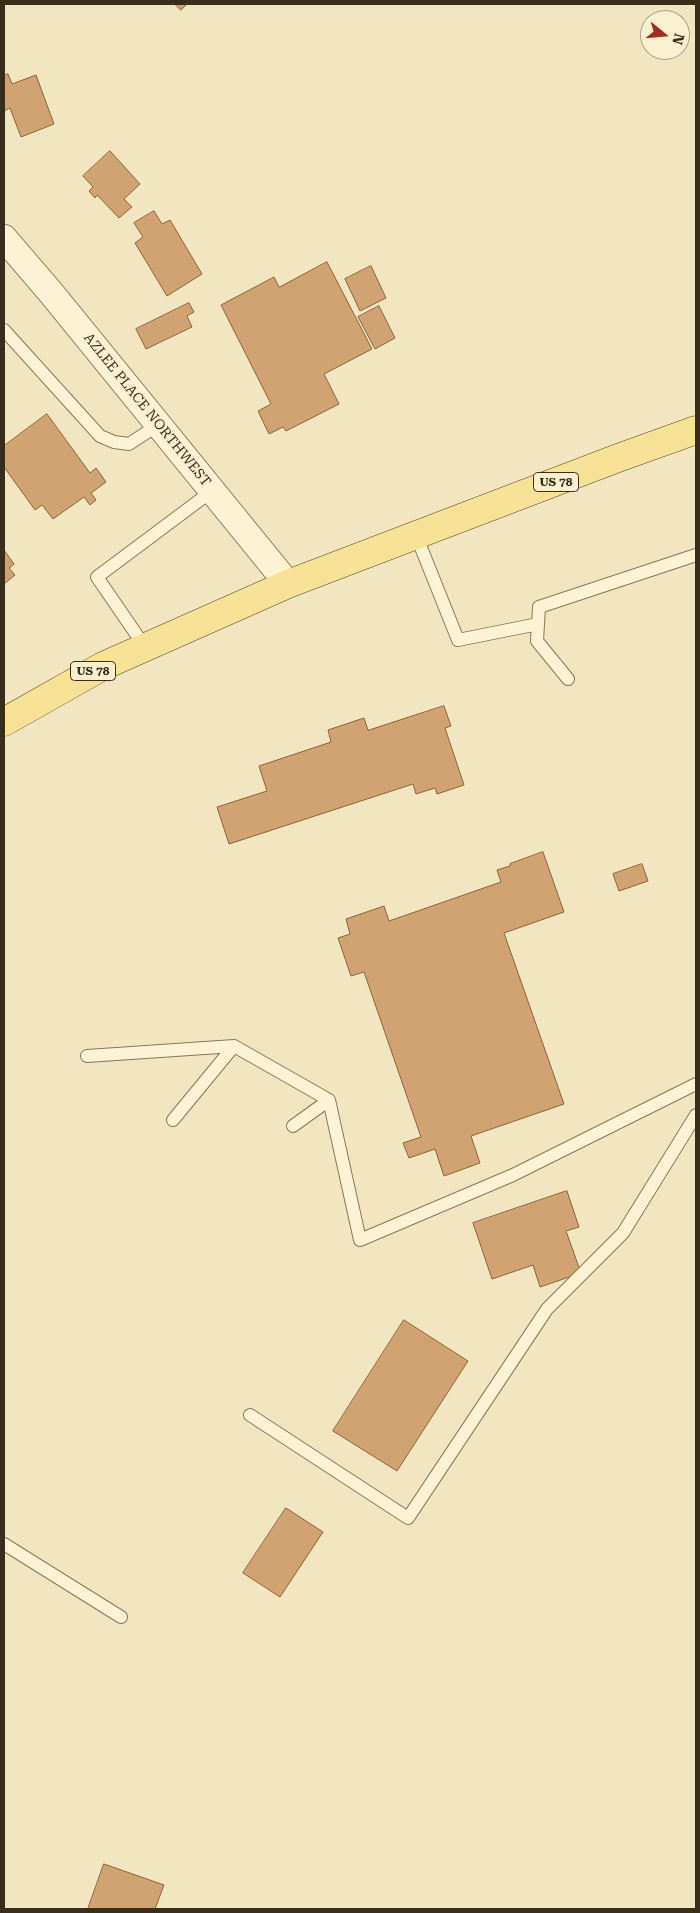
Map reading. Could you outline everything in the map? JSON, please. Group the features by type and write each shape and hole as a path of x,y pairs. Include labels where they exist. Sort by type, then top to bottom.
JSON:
{"main road":[{"name":"US 78","path":"4,722 103,666 288,584 696,430"}],"street":[{"name":"AZLEE PLACE NORTHWEST","path":"4,238 52,294 288,584"}],"lane":[{"path":"4,330 100,436 114,442 129,444 158,425"},
{"path":"145,647 97,577 212,491"},
{"path":"416,535 458,640 538,624"},
{"path":"568,679 537,641 539,607 696,555"},
{"path":"87,1056 234,1046 329,1100 360,1240 513,1176 696,1084"},
{"path":"172,1120 234,1046"},
{"path":"293,1126 329,1100"},
{"path":"250,1415 408,1518 547,1309 623,1233 696,1115"},
{"path":"4,1544 121,1617"}],"building":[{"path":"175,4 187,4 181,10"},
{"path":"8,74 12,84 36,75 54,124 21,137 10,108 4,111 4,76"},
{"path":"110,151 140,184 124,199 132,207 119,218 97,195 95,198 89,191 93,187 83,176"},
{"path":"154,211 162,224 170,220 202,274 167,296 135,243 143,237 134,223"},
{"path":"327,262 372,349 324,374 339,404 286,431 283,427 269,434 258,411 271,404 221,305 274,277 279,287"},
{"path":"371,266 386,298 360,311 345,279"},
{"path":"189,303 194,312 187,316 192,327 146,349 136,329"},
{"path":"379,306 395,338 375,349 358,317"},
{"path":"47,414 90,473 96,468 106,482 91,493 96,500 90,505 84,497 53,519 42,505 35,510 4,467 4,446"},
{"path":"4,550 14,564 9,568 15,575 4,584"},
{"path":"444,706 451,726 445,728 464,785 437,794 435,788 416,794 413,784 229,844 217,807 267,791 259,766 331,742 328,730 364,718 368,730"},
{"path":"543,852 564,912 504,933 564,1104 471,1136 480,1163 444,1176 435,1149 409,1158 403,1143 421,1137 364,972 351,976 338,938 350,934 346,919 384,906 389,921 501,882 497,870"},
{"path":"642,864 648,881 619,891 613,874"},
{"path":"567,1191 579,1227 566,1231 581,1273 540,1287 533,1265 492,1279 473,1223"},
{"path":"404,1320 468,1361 397,1471 333,1431"},
{"path":"286,1508 323,1532 280,1597 243,1573"},
{"path":"104,1864 164,1885 155,1909 88,1909"}]}
